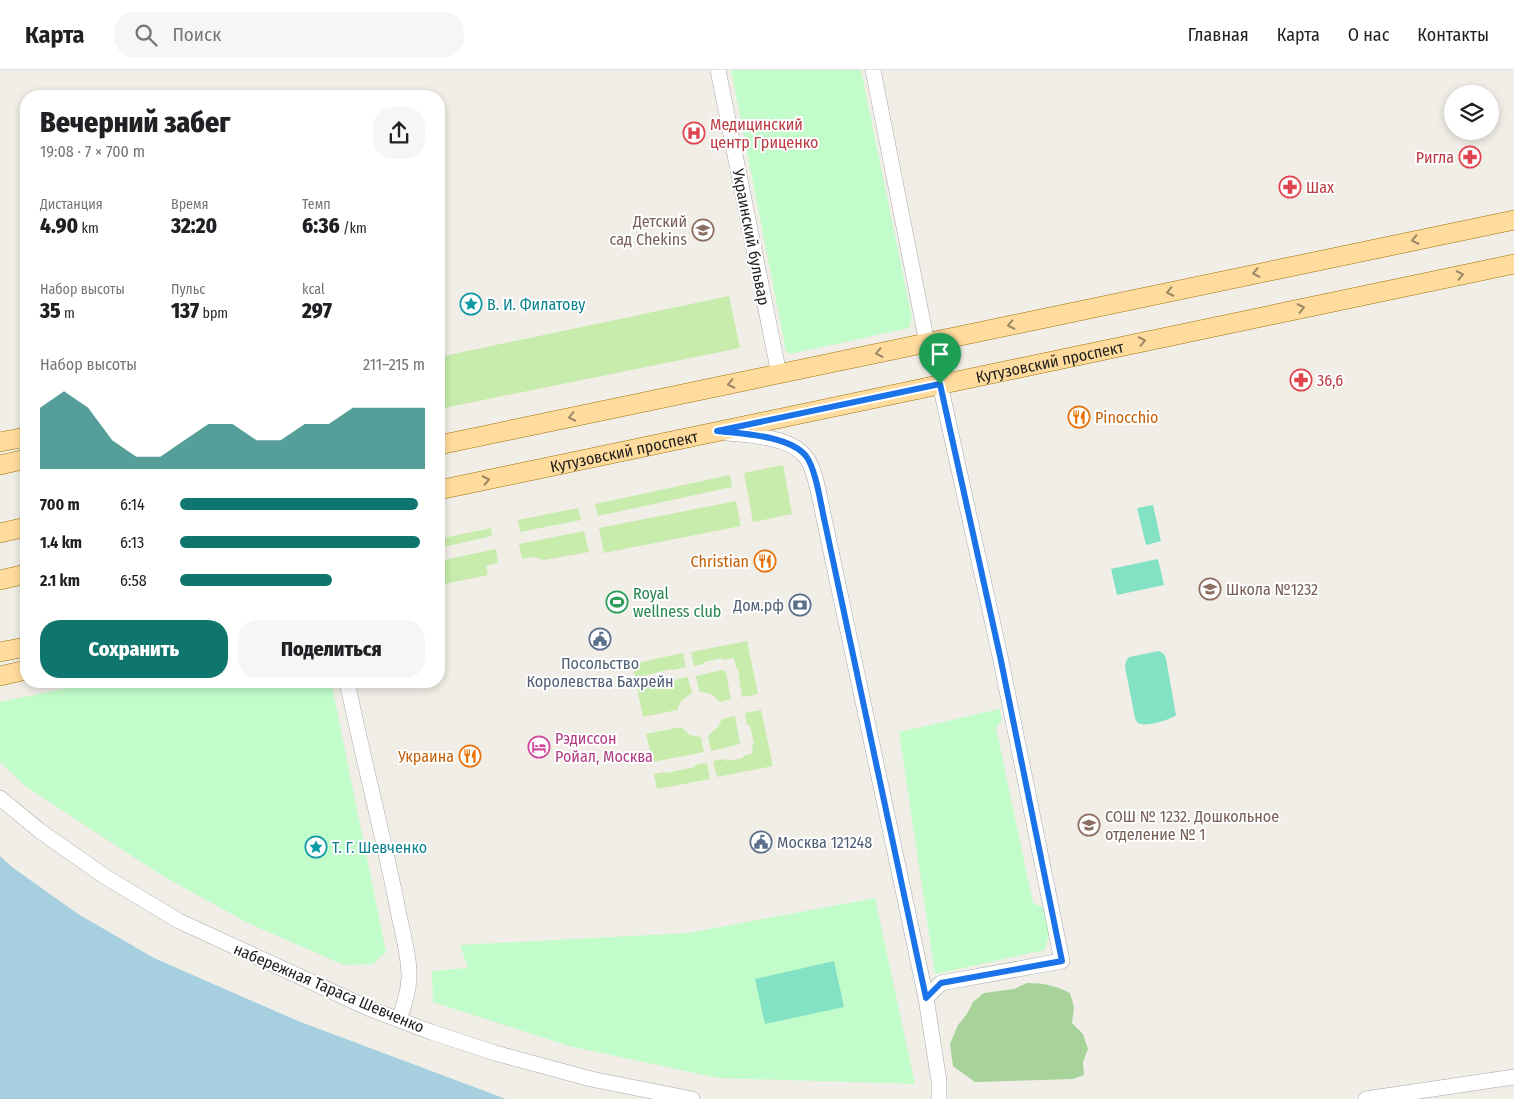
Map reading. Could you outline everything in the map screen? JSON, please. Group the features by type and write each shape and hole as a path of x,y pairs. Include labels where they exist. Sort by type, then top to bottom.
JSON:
{"main road":[{"path":"445,444 1514,220"},
{"name":"Кутузовский проспект","path":"445,489 1514,264"},
{"path":"0,442 20,438"},
{"path":"0,465 20,460"},
{"path":"0,533 20,529"},
{"path":"0,580 20,575"},
{"path":"0,652 20,648"},
{"path":"0,676 20,671"}],"street":[{"name":"Украинский бульвар","path":"718,70 779,374"},
{"path":"873,70 927,344"},
{"path":"926,998 941,983 1062,961 996,637 940,384"},
{"path":"717,431 757,436 796,447 806,456 812,467 926,998 939,1081 939,1099"},
{"path":"348,688 386,850 406,958 409,978 406,998 399,1020"},
{"name":"набережная Тараса Шевченко","path":"0,798 40,831 104,876 179,921 360,1004 495,1054 591,1079 692,1099"},
{"path":"1366,1099 1514,1077"}],"green space":[{"path":"731,70 861,70 912,318 909,328 790,354 786,351"},
{"path":"729,296 740,348 445,408 445,356"},
{"path":"783,465 792,514 753,522 744,473"},
{"path":"730,475 732,487 598,516 595,504"},
{"path":"736,501 741,526 604,553 599,528"},
{"path":"1153,505 1161,541 1146,545 1137,508"},
{"path":"578,508 581,520 520,532 518,520"},
{"path":"491,528 492,536 445,547 445,538"},
{"path":"584,531 589,552 544,560 535,557 522,559 519,544"},
{"path":"496,549 498,563 486,566 488,575 445,584 445,560"},
{"path":"1158,559 1164,585 1117,595 1111,569"},
{"path":"747,641 758,694 742,697 738,668 736,668 734,658 723,660 722,658 694,666 691,652"},
{"path":"1159,651 1164,654 1166,659 1176,715 1159,722 1141,724 1135,718 1125,667 1126,661 1129,657"},
{"path":"683,653 686,667 635,678 632,664"},
{"path":"722,670 726,672 731,699 719,702 713,695 699,691 696,676"},
{"path":"688,677 692,693 681,701 677,710 643,717 637,688"},
{"path":"67,688 332,688 386,952 373,964 344,965 248,923 161,875 25,786 0,762 0,702"},
{"path":"1000,709 1002,720 996,728 1033,903 1044,908 1049,933 1045,950 935,974 899,732"},
{"path":"761,710 773,766 717,777 713,761 743,758 743,756 753,753 752,745 754,744 745,713"},
{"path":"735,716 740,744 711,751 708,736 718,727 722,719"},
{"path":"681,727 690,735 701,737 704,752 653,762 646,734"},
{"path":"707,763 710,779 657,789 654,774"},
{"path":"875,898 915,1084 718,1078 569,1046 433,1002 432,971 468,968 460,945 688,933"},
{"path":"834,961 844,1007 765,1024 755,979"},
{"path":"1027,983 1050,985 1070,993 1074,1007 1072,1023 1083,1034 1088,1049 1083,1062 1084,1075 1073,1079 975,1082 953,1066 950,1044 958,1025 967,1014 973,1002 984,993 1014,989"}],"water":[{"path":"0,856 12,867 78,914 154,958 298,1021 506,1099 0,1099"}],"place":[{"name":"Медицинский центр Гриценко","path":"694,133"},
{"name":"Ригла","path":"1470,157"},
{"name":"Шах","path":"1290,187"},
{"name":"Детский сад Chekins","path":"703,230"},
{"name":"В. И. Филатову","path":"471,304"},
{"name":"36,6","path":"1301,380"},
{"name":"Pinocchio","path":"1079,417"},
{"name":"Christian","path":"765,561"},
{"name":"Школа №1232","path":"1210,589"},
{"name":"Royal wellness club","path":"617,602"},
{"name":"Дом.рф","path":"800,605"},
{"name":"Посольство Королевства Бахрейн","path":"600,639"},
{"name":"Рэдиссон Ройал, Москва","path":"539,747"},
{"name":"Украина","path":"470,756"},
{"name":"СОШ № 1232. Дошкольное отделение № 1","path":"1089,825"},
{"name":"Москва 121248","path":"761,842"},
{"name":"Т. Г. Шевченко","path":"316,847"}],"route":[{"path":"940,384 1000,656 1062,961 941,983 926,998 812,467 806,456 796,447 757,436 717,431 940,384"}]}
